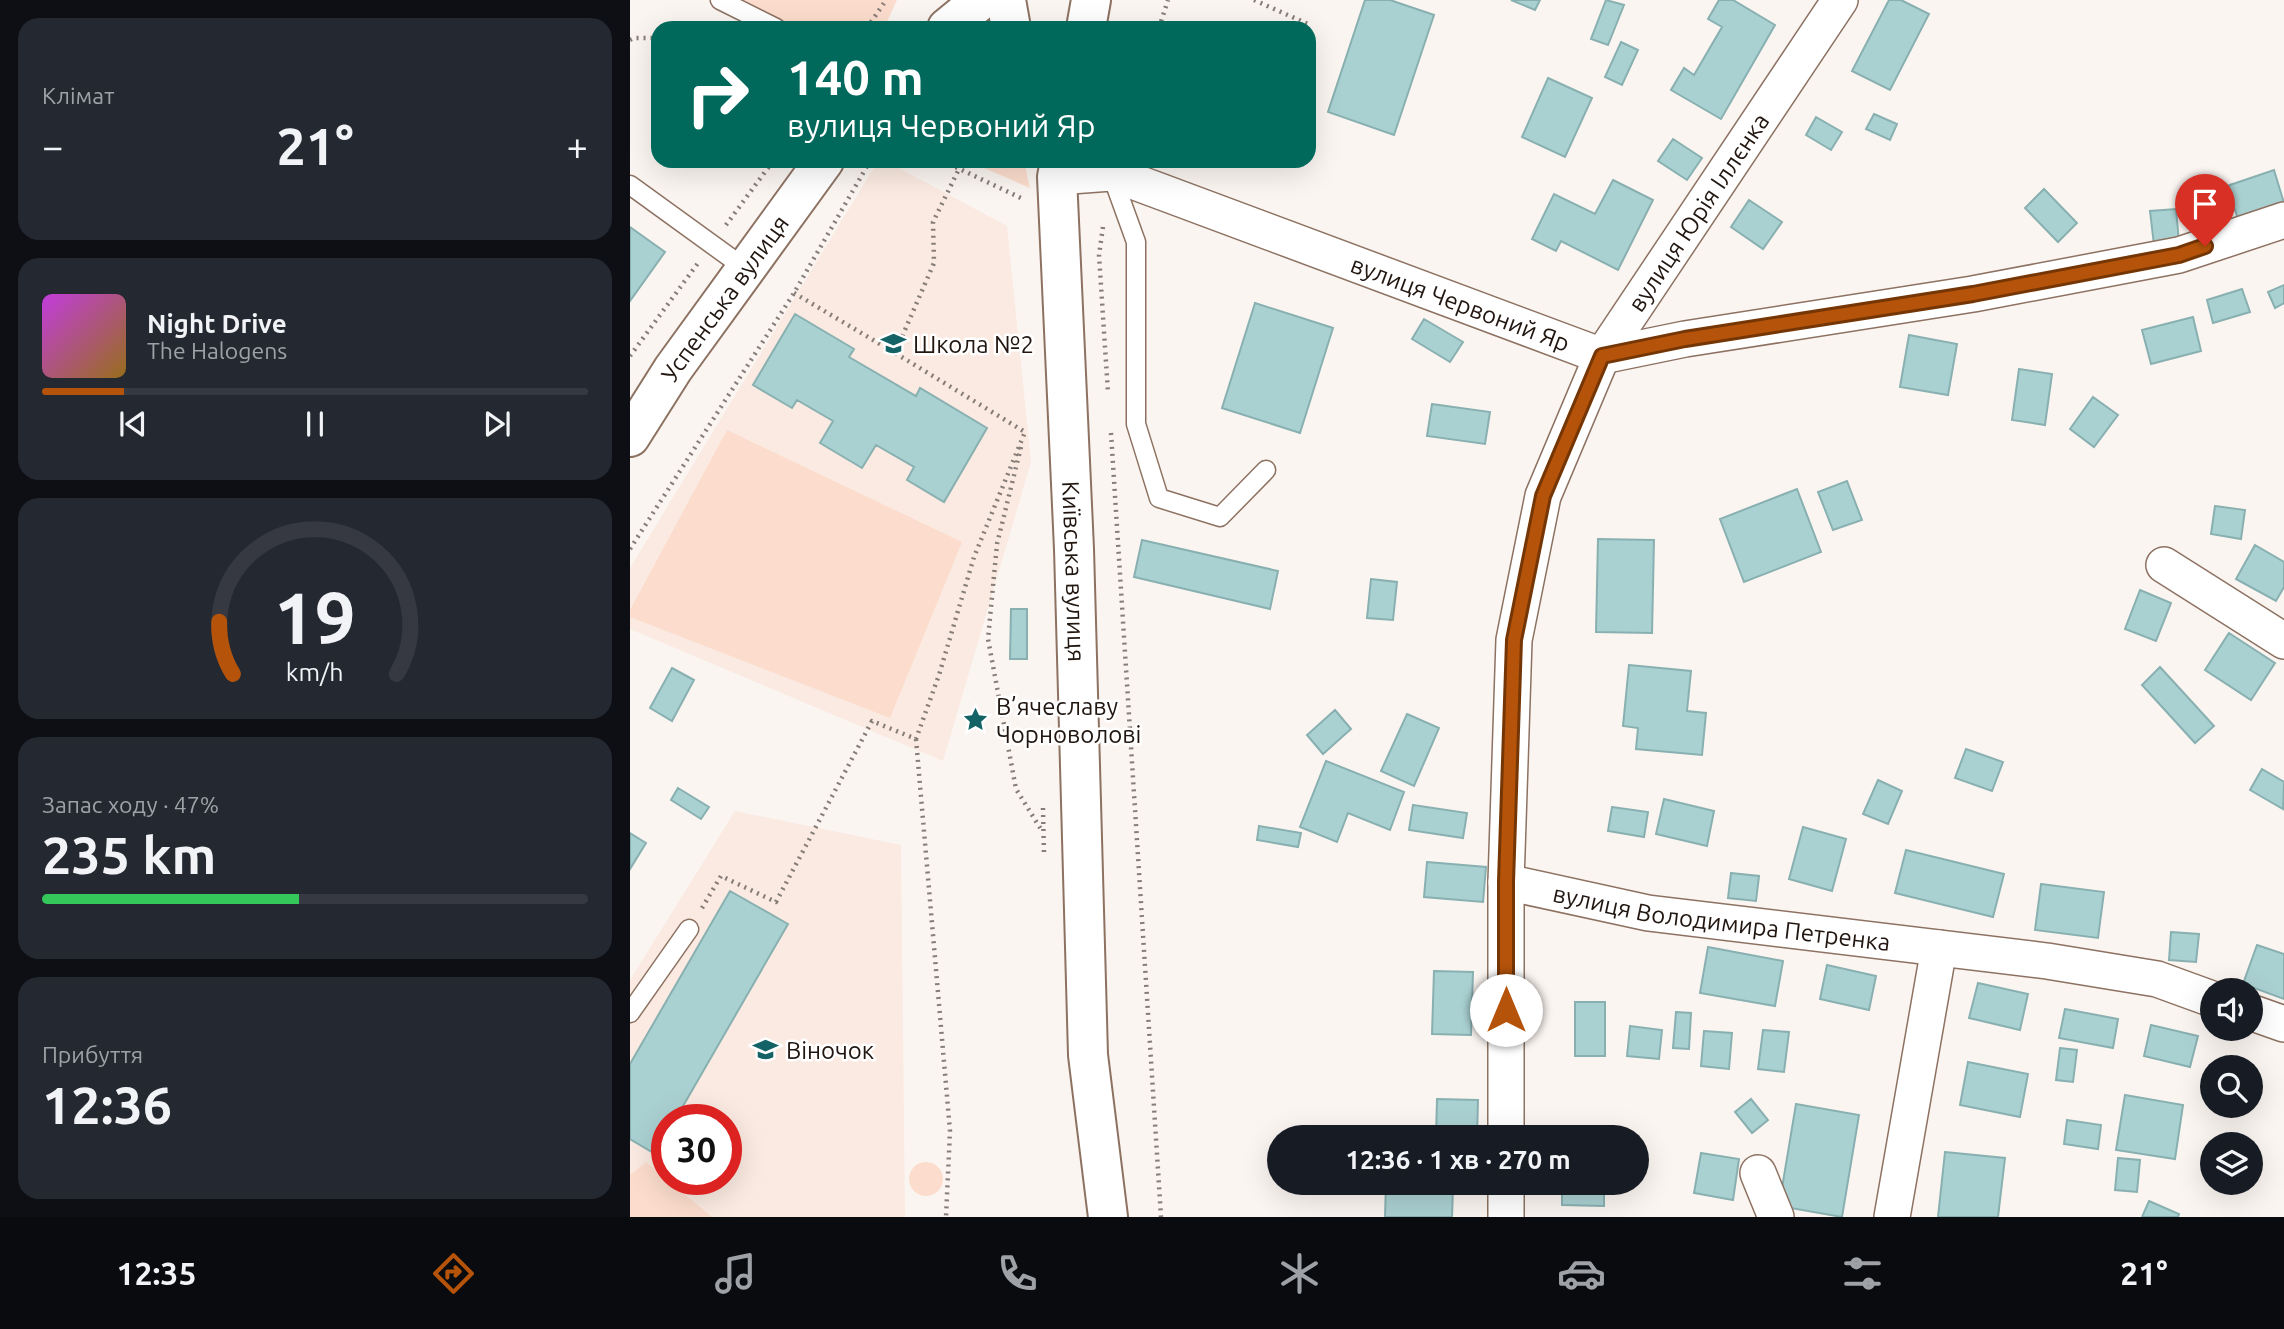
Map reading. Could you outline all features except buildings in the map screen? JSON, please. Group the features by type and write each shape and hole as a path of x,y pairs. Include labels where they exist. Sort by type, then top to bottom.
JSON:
{"main road":[{"path":"956,21 981,0"},
{"path":"1006,0 1010,21"},
{"path":"1087,21 1091,0"},
{"name":"Успенська вулиця","path":"630,437 673,369 819,168"},
{"name":"Київська вулиця","path":"1056,168 1074,549 1088,1055 1108,1217"}],"street":[{"name":"вулиця Юрія Іллєнка","path":"1506,1125 1506,882 1514,640 1543,496 1602,356 1831,2"},
{"name":"вулиця Червоний Яр","path":"1072,168 1111,173 1602,356 1685,339 1973,294 2179,255 2284,220"},
{"path":"2164,565 2284,641"},
{"name":"вулиця Володимира Петренка","path":"1506,882 1648,913 2047,961 2157,979 2200,995"},
{"path":"1892,1217 1939,948"},
{"path":"2263,1017 2284,1024"},
{"path":"1758,1173 1776,1217"},
{"path":"1506,1195 1506,1217"}],"lane":[{"path":"720,0 762,21"},
{"path":"1111,173 1136,242 1136,424 1159,498 1220,517 1266,470"},
{"path":"630,185 746,269"},
{"path":"630,1013 689,929"}],"path":[{"path":"872,21 886,0"},
{"path":"1160,21 1168,0"},
{"path":"1254,0 1301,21"},
{"path":"630,40 651,38"},
{"path":"630,549 794,293 866,168"},
{"path":"895,353 934,264 933,222 959,169"},
{"path":"1109,402 1099,255 1111,173"},
{"path":"794,293 1025,432 1031,442"},
{"path":"1110,429 1161,1217"},
{"path":"946,1217 950,1130 916,739 939,676 974,557 1025,432"},
{"path":"1025,432 998,544 988,639 1016,789 1042,831"},
{"path":"689,929 722,876 776,902 872,721 916,739"}],"shaded area":[{"path":"720,0 897,0 887,21 762,21"},
{"name":"Школа №2","path":"874,168 899,168 1007,226 1031,462 943,761 630,629 630,568"},
{"path":"984,168 1026,168 1030,188"},
{"path":"727,430 962,542 890,718 630,617 630,610"},
{"name":"Віночок","path":"735,811 901,845 905,1217 630,1217 630,980"},
{"path":"646,1162 651,1166 651,1195 686,1195 712,1217 630,1217 630,1175"},
{"path":"926,1162 938,1167 943,1179 938,1191 926,1196 914,1191 909,1179 914,1167"}],"place":[{"name":"Школа №2","path":"893,344"},
{"name":"В’ячеславу Чорноволові","path":"976,720"},
{"name":"Віночок","path":"766,1050"}],"route":[{"path":"1506,1010 1506,882 1514,640 1543,496 1602,356 1685,339 1973,294 2179,255 2205,246"}]}
